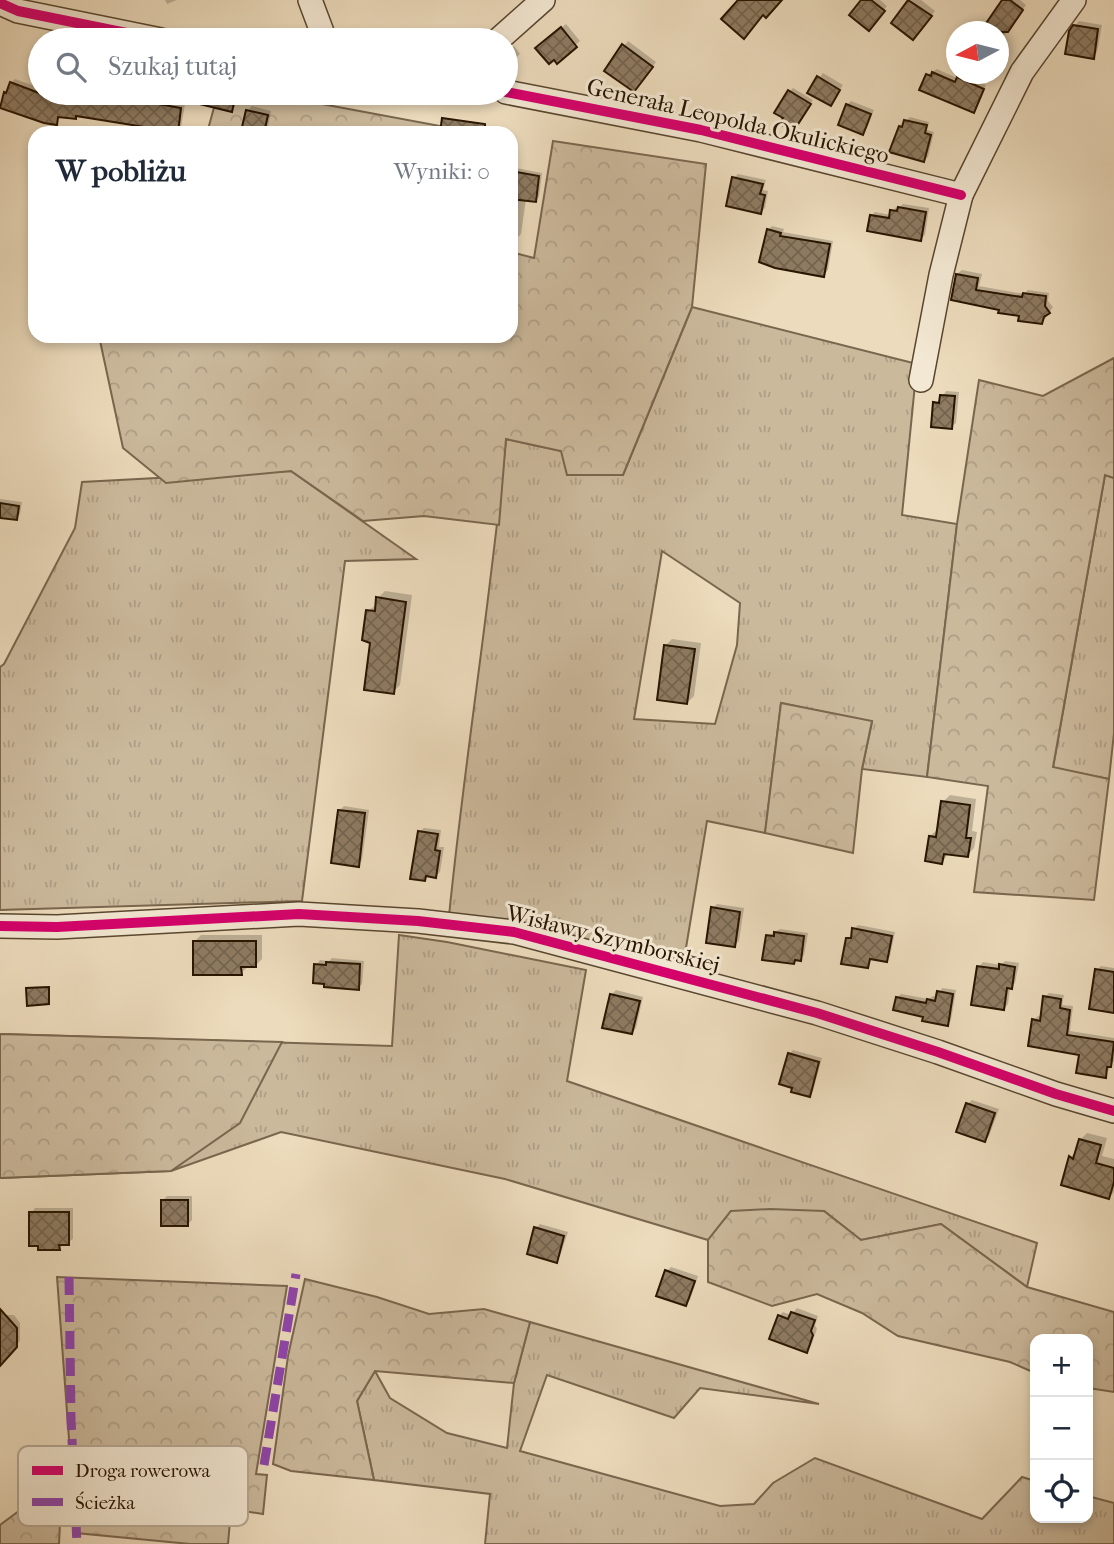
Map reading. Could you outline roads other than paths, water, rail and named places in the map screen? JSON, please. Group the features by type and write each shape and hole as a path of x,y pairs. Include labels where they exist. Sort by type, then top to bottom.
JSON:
{"street":[{"path":"310,0 320,28"},
{"path":"512,28 543,0"},
{"path":"921,380 941,275 961,195 1022,72 1074,0"},
{"path":"0,3 18,10 104,28"},
{"name":"Generała Leopolda Okulickiego","path":"518,94 701,130 961,195"},
{"name":"Wisławy Szymborskiej","path":"0,926 57,927 299,914 418,921 504,931 817,1013 1114,1111"}]}
